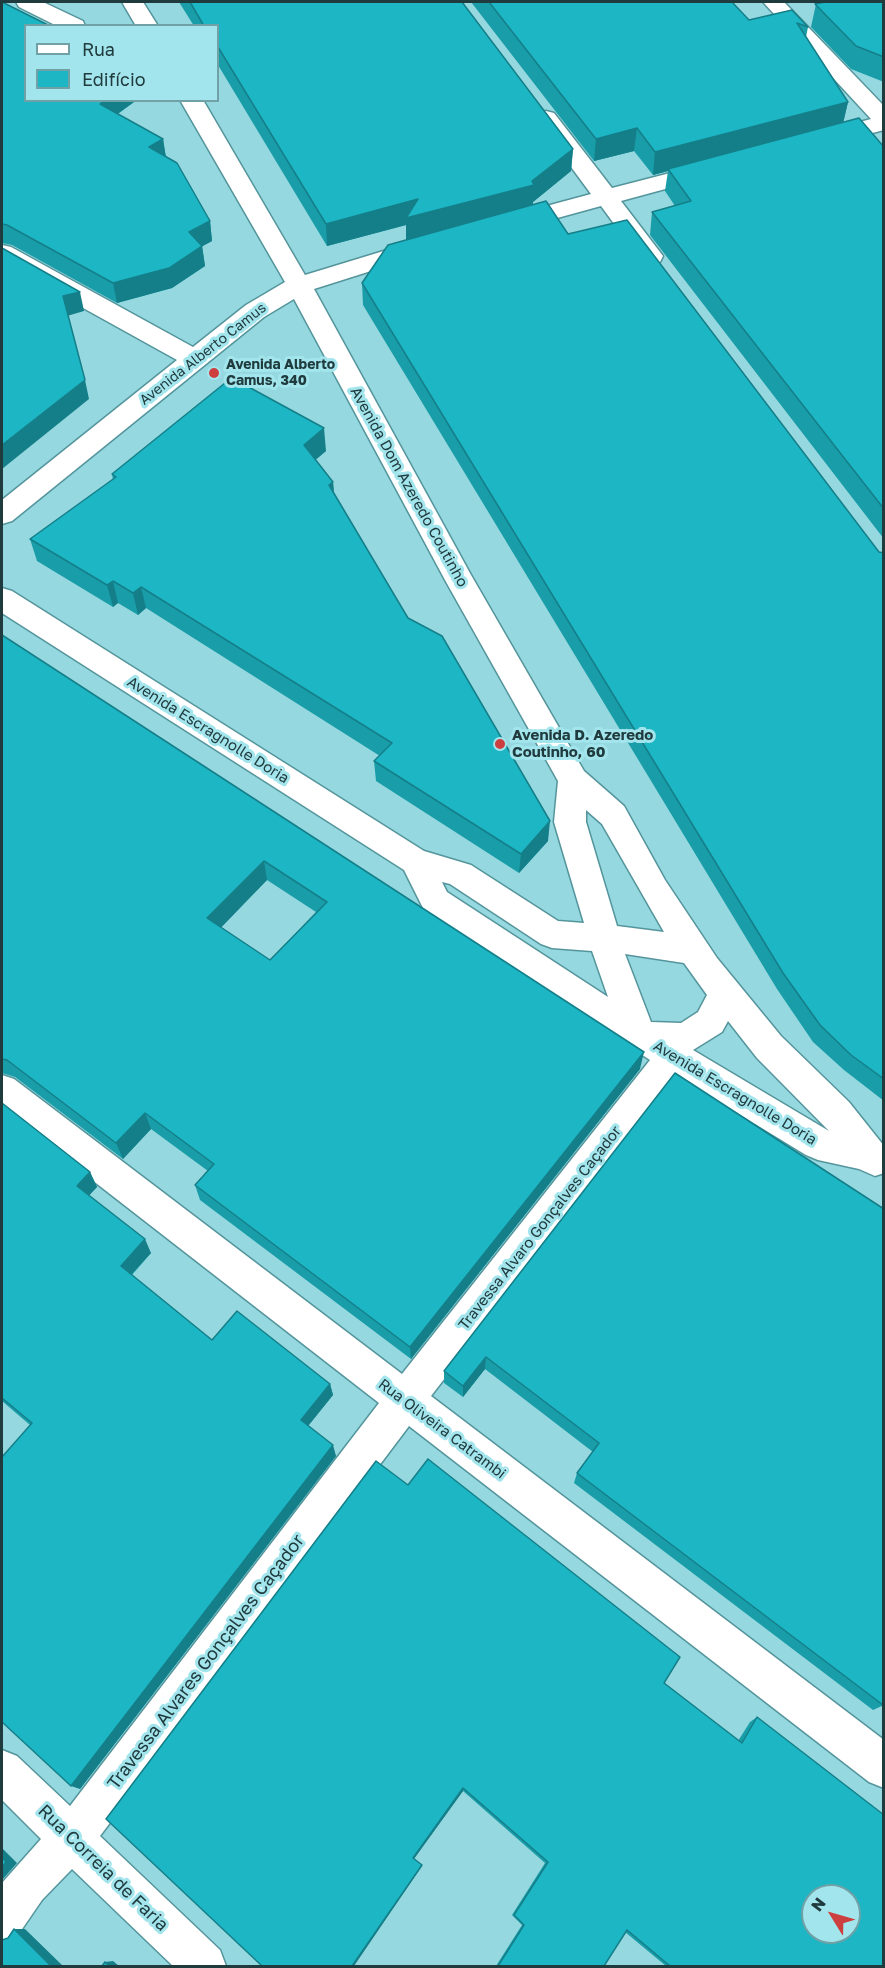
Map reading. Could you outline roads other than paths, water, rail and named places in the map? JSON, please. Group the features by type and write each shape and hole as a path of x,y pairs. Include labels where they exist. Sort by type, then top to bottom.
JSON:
{"street":[{"path":"27,2 71,24"},
{"path":"133,2 146,24"},
{"path":"773,2 884,121 803,144"},
{"name":"Avenida Dom Azeredo Coutinho","path":"192,102 299,285 459,580 573,780 613,815 654,889 694,951"},
{"path":"535,104 663,273"},
{"path":"484,230 733,163"},
{"name":"Avenida Alberto Camus","path":"2,514 255,311 299,285 439,242"},
{"path":"2,253 195,360"},
{"name":"Avenida Escragnolle Doria","path":"2,599 415,861 460,874 552,934 644,942 694,951 725,994 769,1047 837,1113 875,1160"},
{"path":"573,780 570,822 604,938"},
{"name":"Avenida Escragnolle Doria","path":"415,861 436,902 640,1036 818,1144 875,1160"},
{"name":"Avenida Escragnolle Doria","path":"604,938 640,1036"},
{"name":"Avenida Escragnolle Doria","path":"640,1036 686,1038 710,1022 725,994"},
{"name":"Travessa Alvaro Gonçalves Caçador","path":"405,1400 674,1056"},
{"name":"Rua Oliveira Catrambi","path":"2,1090 884,1767"},
{"name":"Travessa Alvares Gonçalves Caçador","path":"2,1918 27,1885 73,1837 405,1400"},
{"name":"Rua Correia de Faria","path":"2,1771 73,1837 204,1966"}],"place":[{"name":"Avenida Alberto Camus, 340","path":"214,373"},
{"name":"Avenida D. Azeredo Coutinho, 60","path":"500,744"}]}
